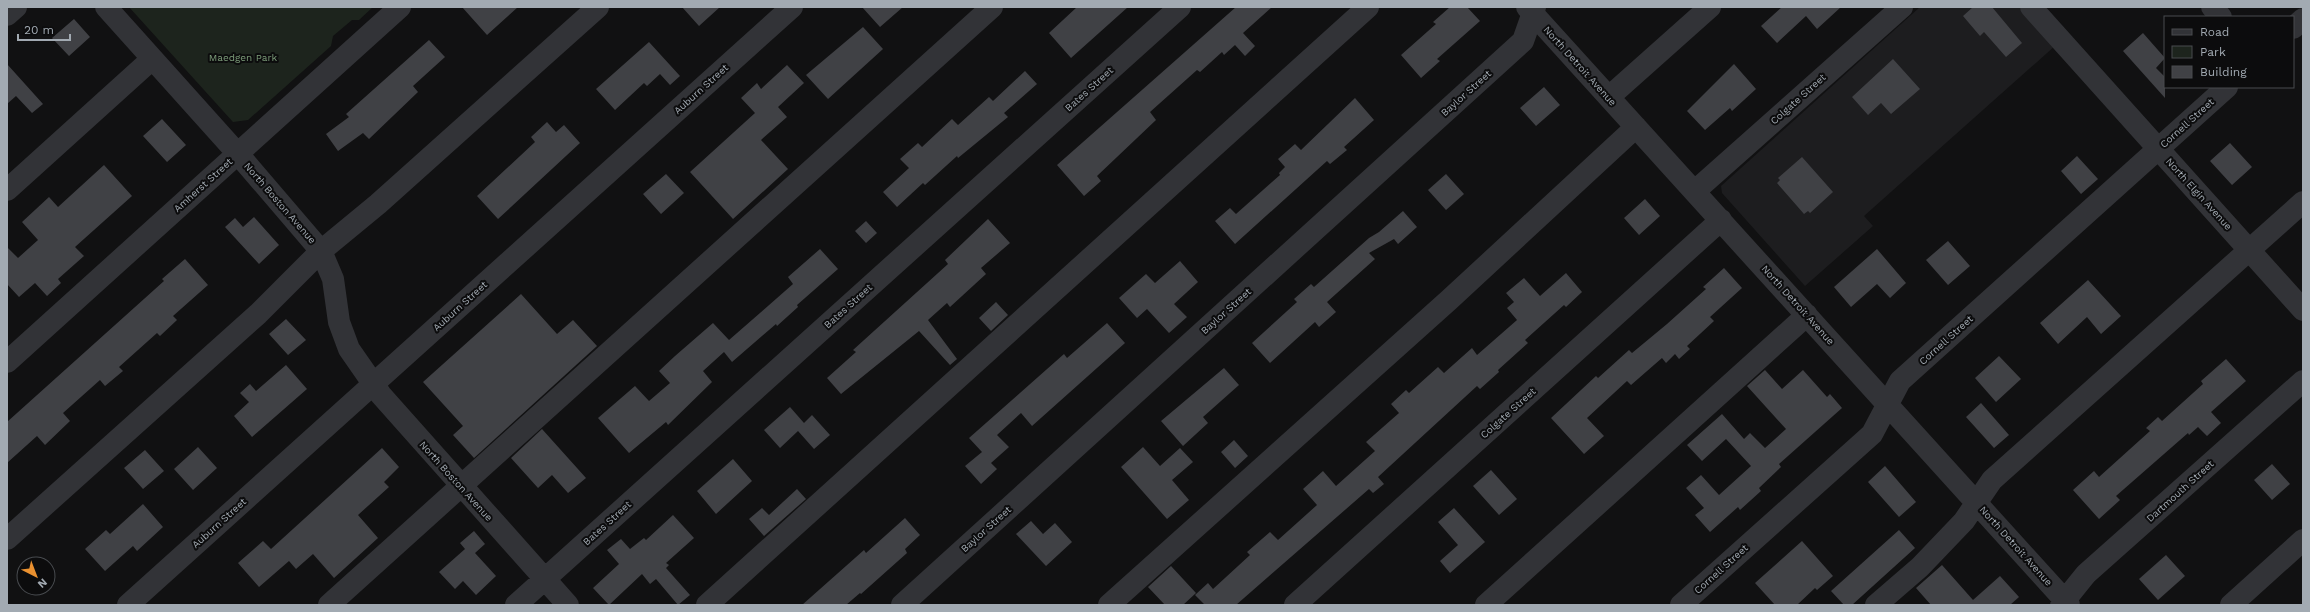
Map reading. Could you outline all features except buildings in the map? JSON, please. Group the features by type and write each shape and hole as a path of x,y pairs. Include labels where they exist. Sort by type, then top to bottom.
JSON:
{"street":[{"path":"7,15 16,7"},
{"name":"North Boston Avenue","path":"106,7 238,154 321,251 333,279 339,322 349,349 373,384 461,487 568,605"},
{"name":"Amherst Street","path":"7,362 400,7"},
{"path":"7,539 258,314 321,251 378,204 598,7"},
{"name":"Auburn Street","path":"128,605 792,7"},
{"path":"329,605 992,7"},
{"name":"Bates Street","path":"516,605 1180,7"},
{"path":"707,605 1368,7"},
{"path":"1609,97 1710,7"},
{"name":"Colgate Street","path":"1695,191 1902,7"},
{"name":"North Elgin Avenue","path":"2031,7 2303,310"},
{"path":"2212,7 2220,16"},
{"name":"North Detroit Avenue","path":"1531,9 1977,503 2065,604"},
{"name":"Baylor Street","path":"902,605 1523,41 1531,9"},
{"path":"2294,27 2303,19"},
{"path":"7,190 152,59"},
{"name":"Cornell Street","path":"1681,605 1872,434 1900,381 2226,88"},
{"path":"1109,605 1443,305 1636,127"},
{"path":"1876,605 1931,556 1964,521 1992,480 2303,202"},
{"name":"Colgate Street","path":"1295,605 1721,220"},
{"path":"1486,605 1807,315"},
{"name":"Dartmouth Street","path":"2065,604 2086,574 2303,381"},
{"path":"2231,605 2303,540"}],"shaded area":[{"path":"1920,7 2022,7 2056,45 1864,216 1873,226 1805,286 1722,193 1721,186"}],"green space":[{"name":"Maedgen Park","path":"129,7 373,7 359,20 352,20 333,36 331,46 248,120 233,122"}]}
